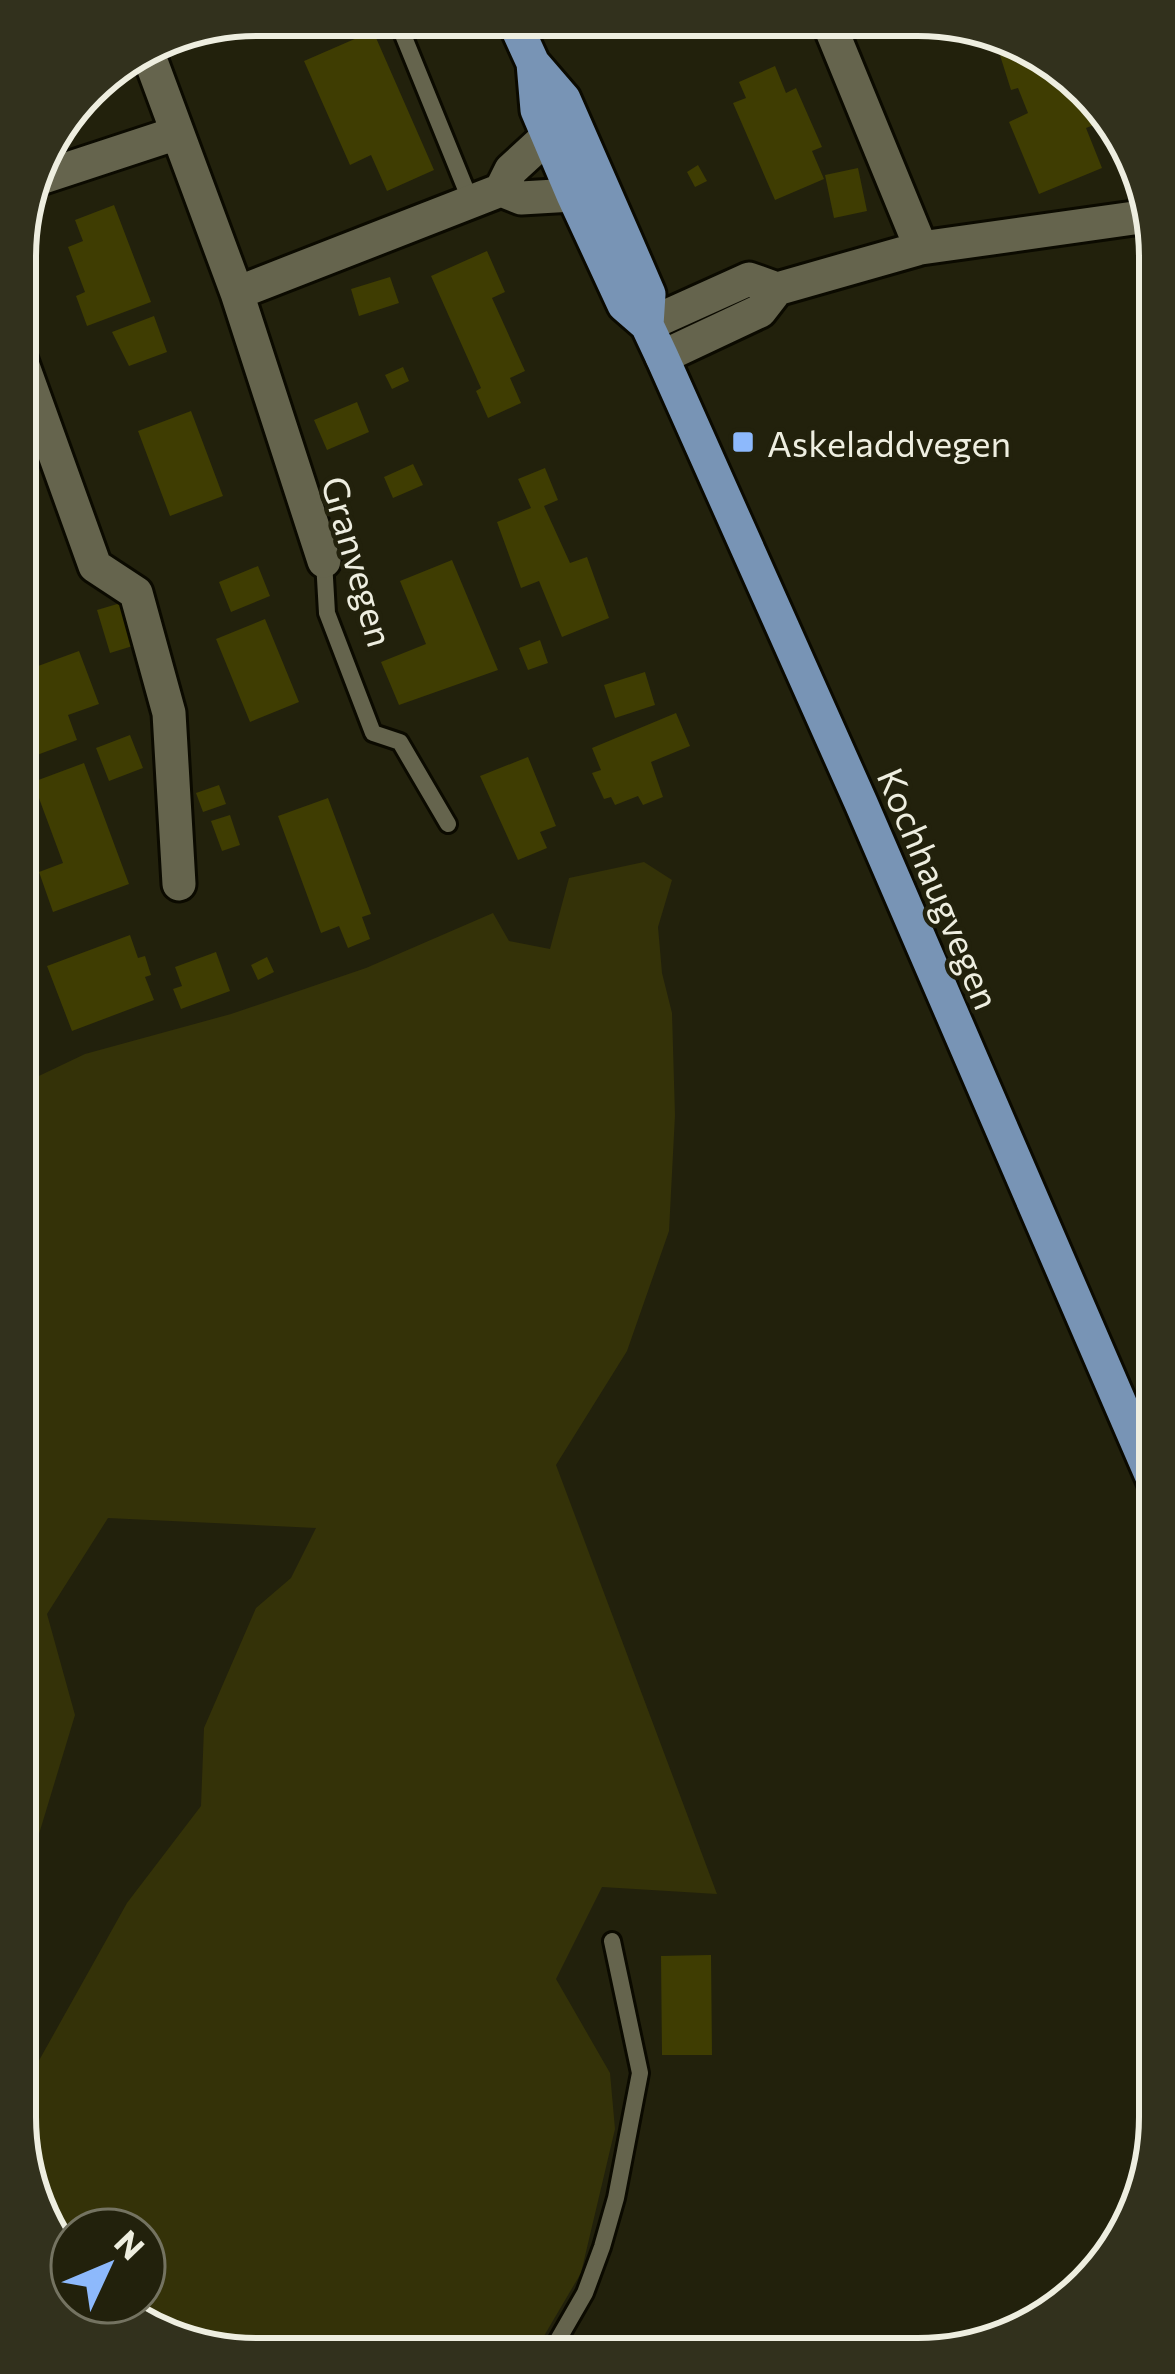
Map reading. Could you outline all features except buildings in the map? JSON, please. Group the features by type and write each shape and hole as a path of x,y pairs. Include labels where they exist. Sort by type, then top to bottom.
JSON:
{"main road":[{"name":"Kochhaugvegen","path":"521,36 533,63 564,99 618,222 649,295 647,326"},
{"name":"Kochhaugvegen","path":"533,63 537,110 548,136 624,304 647,326 662,357 1139,1447"}],"street":[{"path":"834,36 921,248"},
{"name":"Granvegen","path":"152,63 237,292 324,561"},
{"path":"52,174 177,133"},
{"path":"486,196 548,136"},
{"path":"237,292 486,196 574,195"},
{"path":"647,326 749,280 777,289 921,248 1135,217"},
{"path":"662,357 760,311 777,289"},
{"path":"36,402 95,566 136,593 169,713 179,884"}],"lane":[{"path":"405,36 486,196"},
{"name":"Granvegen","path":"324,561 327,613 374,733 400,742 448,824"},
{"path":"559,2338 585,2293 602,2247 640,2073 612,1941"}],"shaded area":[{"path":"644,862 672,880 658,927 672,1013 675,1115 669,1231 627,1351 556,1465 717,1894 602,1887 556,1979 610,2073 615,2129 581,2273 543,2338 214,2334 168,2319 168,2206 55,2206 36,2132 36,2066 127,1903 201,1806 204,1728 256,1608 291,1578 316,1528 108,1518 47,1614 75,1715 36,1844 36,1077 85,1054 231,1014 366,968 493,913 509,941 550,949 569,878"}],"place":[{"name":"Askeladdvegen","path":"743,442"}]}
